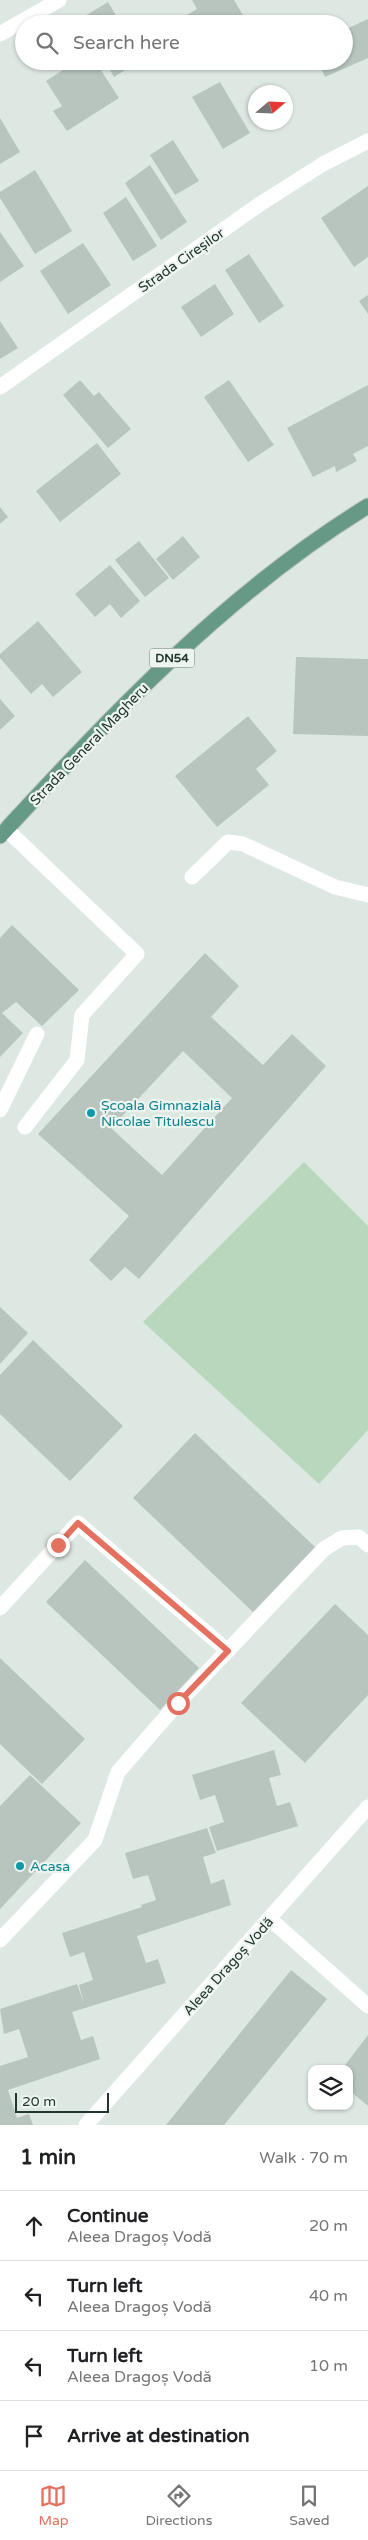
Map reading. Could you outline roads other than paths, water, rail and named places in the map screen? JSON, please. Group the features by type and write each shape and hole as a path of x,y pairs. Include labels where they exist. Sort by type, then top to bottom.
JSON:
{"main road":[{"name":"Strada General Magheru","path":"3,833 159,670 216,618 289,558 368,506"}],"street":[{"path":"33,15 59,0"},
{"path":"0,34 15,25"},
{"name":"Strada Cireșilor","path":"0,387 260,204 323,164 368,141"},
{"path":"3,833 137,954 82,1015 77,1060 26,1127"},
{"path":"192,877 228,842 243,844 335,887 368,895"},
{"path":"0,1110 36,1034"},
{"path":"0,1608 78,1523 228,1651"},
{"path":"0,1940 95,1840 118,1772 178,1703 324,1549 342,1538 359,1537 368,1545"},
{"name":"Aleea Dragoș Vodă","path":"86,2125 368,1807"},
{"path":"270,1919 368,2006"}],"place":[{"name":"Școala Gimnazială Nicolae Titulescu","path":"91,1113"},
{"name":"Acasa","path":"20,1866"}]}
